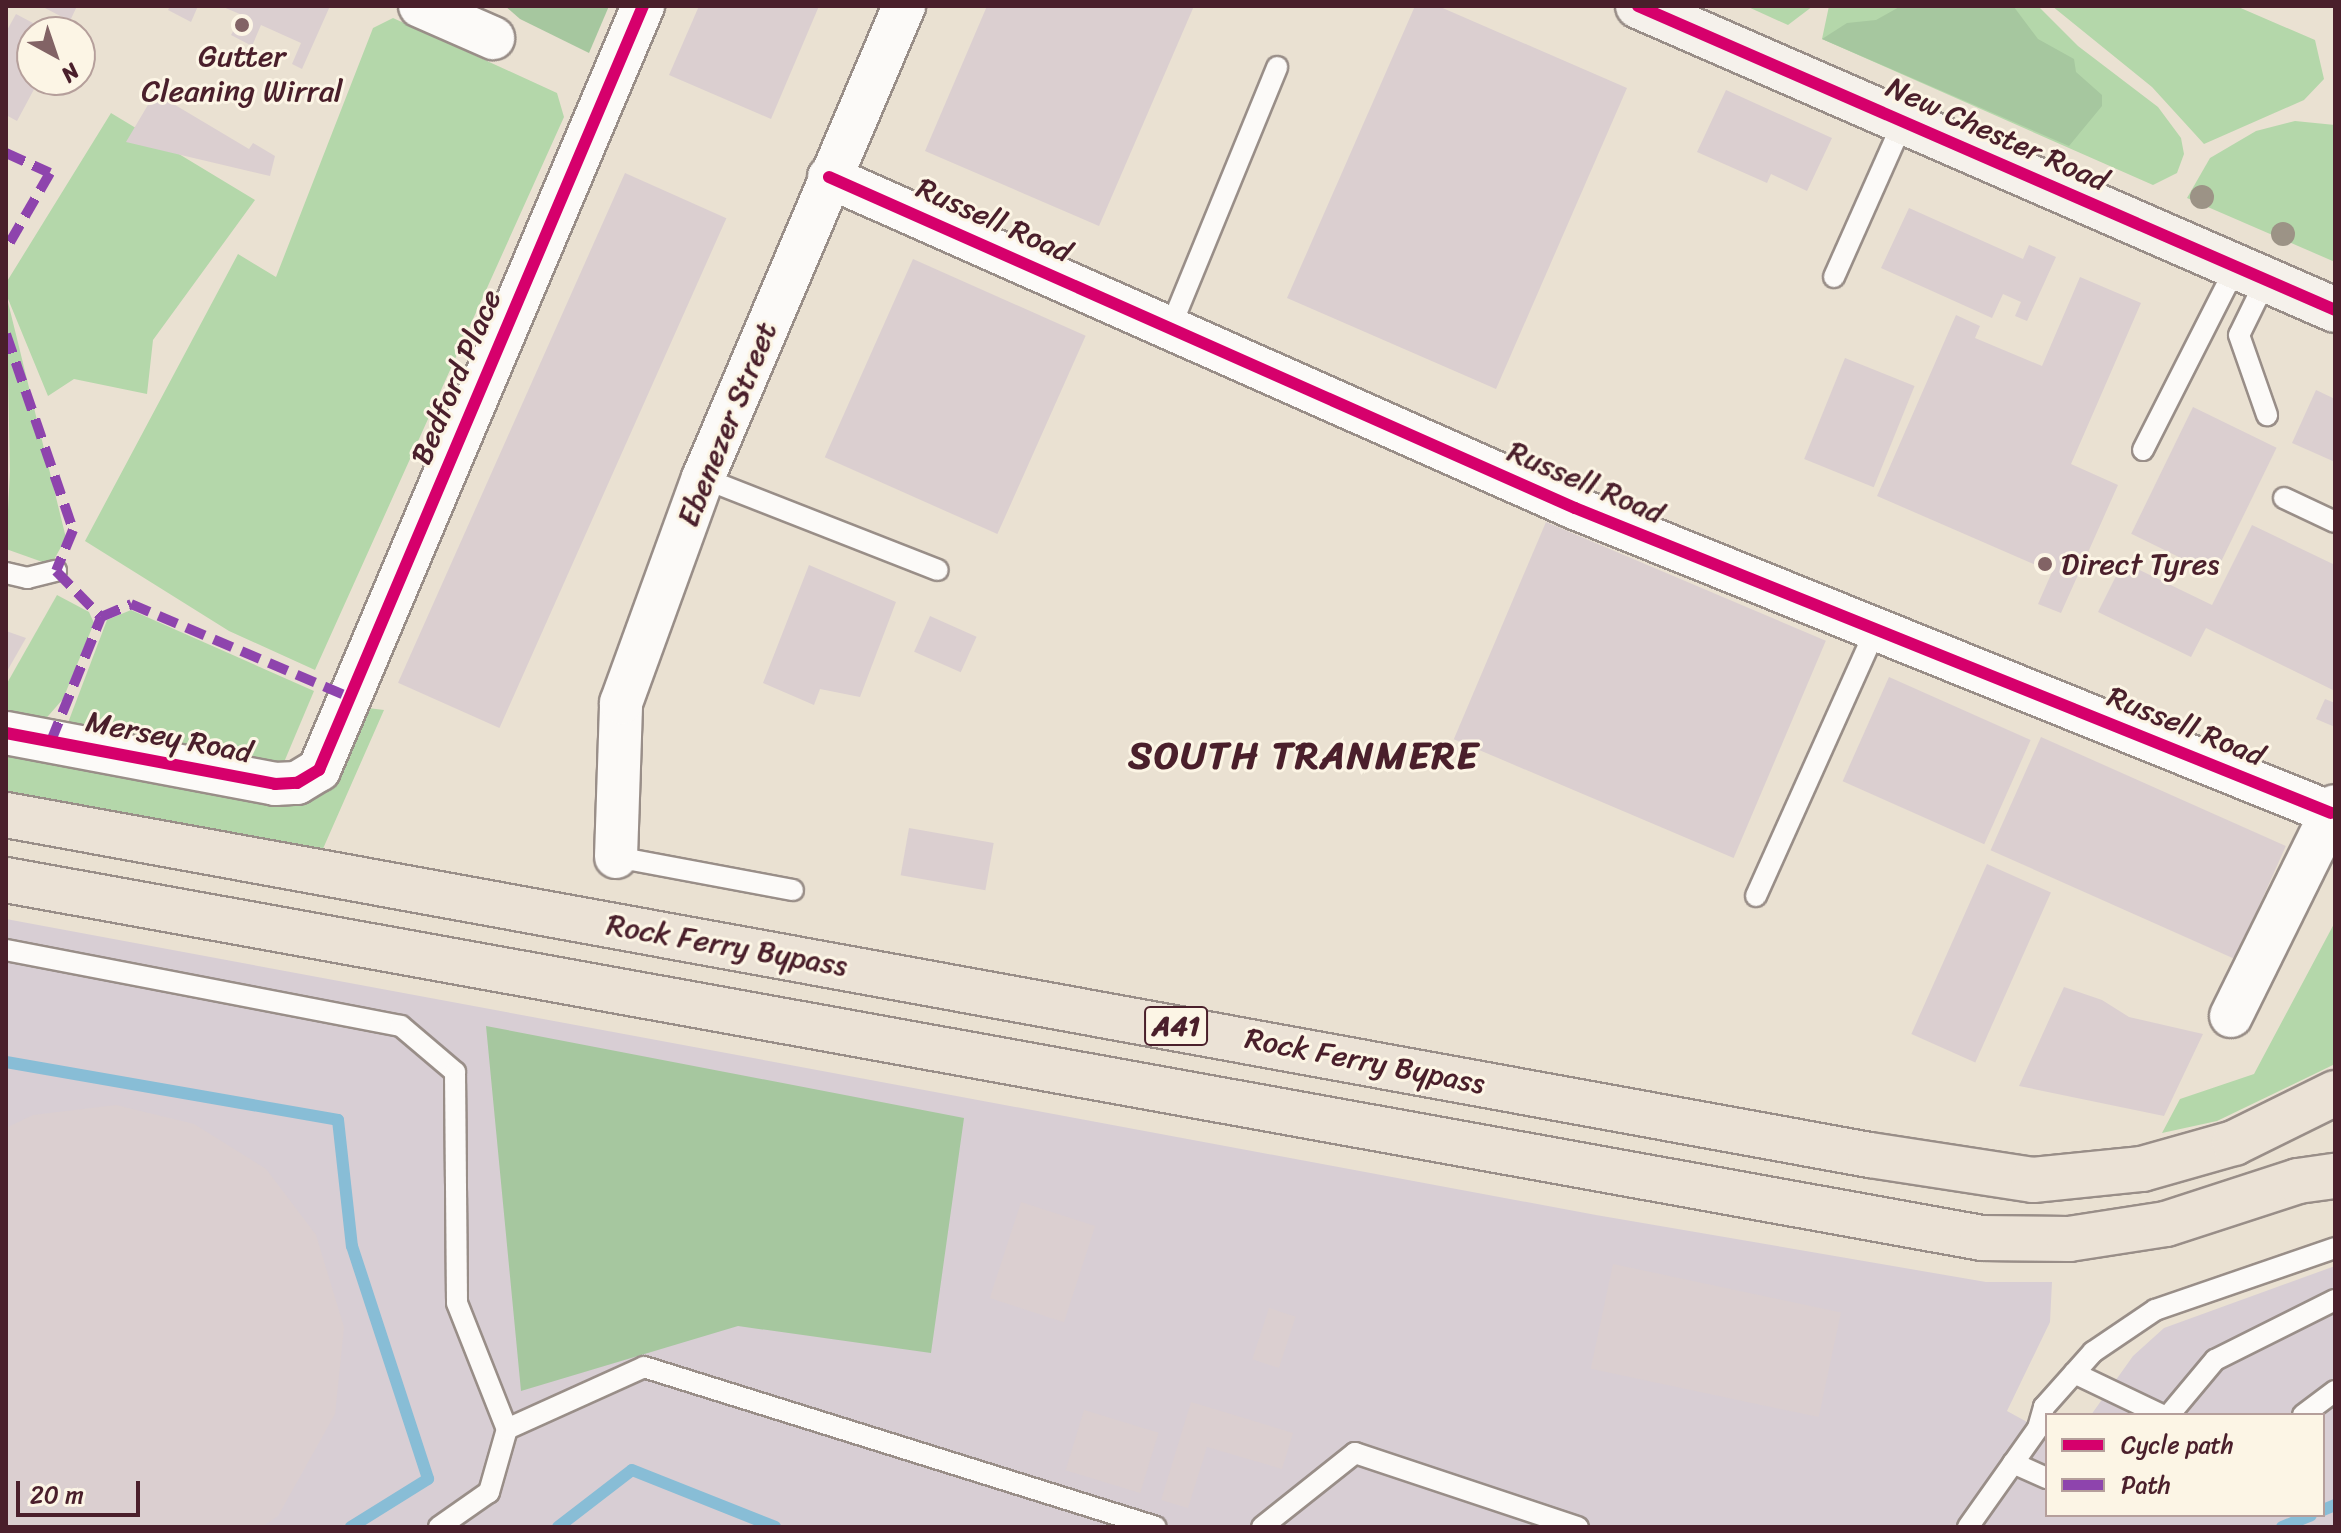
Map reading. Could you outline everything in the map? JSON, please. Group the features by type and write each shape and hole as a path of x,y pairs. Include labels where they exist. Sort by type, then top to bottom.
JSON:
{"highway":[{"name":"Rock Ferry Bypass","path":"6,815 1870,1155 2033,1180 2142,1169 2234,1143 2335,1093"},
{"name":"A41","path":"6,880 1982,1238 2069,1239 2166,1224 2298,1181 2335,1176"}],"main road":[{"name":"New Chester Road","path":"1638,6 2335,310"}],"street":[{"path":"420,6 493,38"},
{"name":"Bedford Place","path":"319,770 643,6"},
{"name":"Ebenezer Street","path":"616,857 621,703 703,478 904,6"},
{"name":"Russell Road","path":"829,177 1171,326 1575,508 2333,809"},
{"name":"Mersey Road","path":"6,733 275,784 297,783 319,770"},
{"path":"2231,1016 2333,809"}],"lane":[{"path":"1171,326 1277,67"},
{"path":"1834,277 1904,120"},
{"path":"2251,274 2239,335 2267,415"},
{"path":"2143,450 2251,274"},
{"path":"703,478 938,570"},
{"path":"2284,498 2335,522"},
{"path":"6,573 27,578 56,571"},
{"path":"1756,896 1876,629"},
{"path":"616,857 793,890"},
{"path":"6,950 401,1026 455,1072 457,1303 507,1429 489,1492 439,1527"},
{"path":"1968,1527 2038,1428 2044,1407 2093,1352 2155,1310 2335,1248"},
{"path":"2171,1413 2215,1360 2335,1300"},
{"path":"507,1429 644,1367 1156,1527"},
{"path":"2074,1373 2158,1413"},
{"path":"2306,1413 2335,1391"},
{"path":"1262,1527 1355,1453 1578,1527"},
{"path":"2013,1463 2045,1477"}],"shaded area":[{"path":"6,919 1596,1215 1986,1282 2052,1282 2050,1322 2007,1411 2045,1432 2045,1517 2325,1517 2325,1413 2092,1413 2133,1356 2164,1328 2335,1266 2335,1527 6,1527"}],"green space":[{"path":"505,6 609,6 589,53 520,19"},
{"path":"1746,6 1813,6 1788,25"},
{"path":"1829,6 2038,6 2078,46 2158,107 2181,138 2184,154 2177,173 2153,185 1822,39"},
{"path":"1901,6 2014,7 2038,39 2074,59 2076,72 2102,95 2102,106 2069,146 1822,39 1847,23 1876,20"},
{"path":"2052,6 2236,6 2315,40 2324,79 2304,100 2204,144 2152,87"},
{"path":"393,18 557,93 564,117 315,670 229,631 85,541 238,254 276,277 373,28"},
{"path":"111,113 255,200 153,340 147,394 74,379 48,396 6,295 6,283"},
{"path":"2295,121 2335,125 2335,262 2187,198 2210,158 2256,131"},
{"path":"6,295 66,538 51,565 6,549 10,471"},
{"path":"57,595 89,612 94,623 63,699 42,723 6,718 6,685"},
{"path":"131,610 314,691 282,767 66,728 107,620"},
{"path":"368,708 384,710 322,851 6,793 6,755 266,804 315,798 344,766"},
{"path":"2335,922 2335,1064 2217,1121 2162,1133 2180,1099 2254,1074"},
{"path":"486,1026 964,1118 931,1353 738,1326 521,1391"}],"building":[{"path":"41,6 77,6 72,16 60,16"},
{"path":"170,6 198,6 191,22 168,10"},
{"path":"221,6 330,6 302,69 292,64 301,43 261,25 252,46 231,35 242,15"},
{"path":"699,6 819,6 771,119 669,75"},
{"path":"987,6 1194,6 1099,226 925,151"},
{"path":"1415,6 1438,6 1627,88 1496,389 1287,298"},
{"path":"16,14 20,16 16,16 16,96 30,96 17,121 6,115 6,32"},
{"path":"1726,90 1832,138 1807,191 1771,174 1767,183 1697,152"},
{"path":"155,93 249,149 253,143 275,156 270,176 126,142"},
{"path":"625,173 726,218 499,728 398,683"},
{"path":"1909,208 2023,259 2029,245 2056,257 2027,321 2015,316 2021,302 2003,294 1992,318 1881,268"},
{"path":"913,259 1086,336 997,534 825,457"},
{"path":"2080,277 2141,303 2071,464 2118,485 2061,613 2038,604 2052,572 1877,496 1956,315 1980,326 1975,338 2042,366"},
{"path":"1845,358 1915,386 1874,487 1804,459"},
{"path":"2316,390 2335,399 2335,462 2292,443"},
{"path":"2193,407 2277,448 2215,574 2131,534"},
{"path":"1546,522 1826,641 1734,858 1454,739"},
{"path":"2252,525 2335,565 2335,691 2206,628 2191,657 2098,612 2123,562 2212,605"},
{"path":"809,565 896,602 860,697 820,689 814,705 763,683"},
{"path":"930,616 977,637 961,672 914,652"},
{"path":"6,631 26,638 6,673"},
{"path":"1889,677 2031,740 1984,844 1843,781"},
{"path":"2325,699 2335,703 2335,727 2316,719"},
{"path":"2041,737 2286,846 2235,959 1991,850"},
{"path":"909,828 994,843 985,890 901,875"},
{"path":"1987,864 2051,892 1975,1062 1911,1034"},
{"path":"2064,987 2102,1000 2129,1017 2203,1034 2164,1116 2019,1086"},
{"path":"116,1105 194,1124 266,1169 316,1235 344,1327 335,1414 278,1516 262,1527 6,1527 6,1128 33,1115"},
{"path":"1021,1202 1095,1226 1064,1322 990,1298"},
{"path":"1613,1264 1841,1312 1819,1417 1591,1369"},
{"path":"1269,1308 1296,1317 1279,1368 1252,1359"},
{"path":"1191,1402 1293,1433 1282,1469 1207,1447 1188,1508 1161,1500"},
{"path":"1084,1410 1159,1433 1140,1493 1066,1470"}],"waterway":[{"path":"6,1062 338,1120 352,1246 428,1479 351,1527"},
{"path":"558,1527 632,1470 775,1527"},
{"path":"2325,1509 2335,1505"},
{"path":"2282,1527 2306,1517"}],"marked path":[{"path":"6,153 50,173 6,249"},
{"path":"6,334 73,530 56,571 101,617"},
{"path":"51,741 101,617 131,604 349,697"}],"cycle path":[{"path":"6,733 275,784 297,783 319,770 643,6"},
{"path":"1638,6 2335,310"},
{"path":"829,177 1575,508 2331,813"}],"place":[{"name":"Gutter Cleaning Wirral","path":"242,25"},
{"name":"Direct Tyres","path":"2045,564"}],"district":[{"name":"SOUTH TRANMERE","path":"1304,756"}]}
